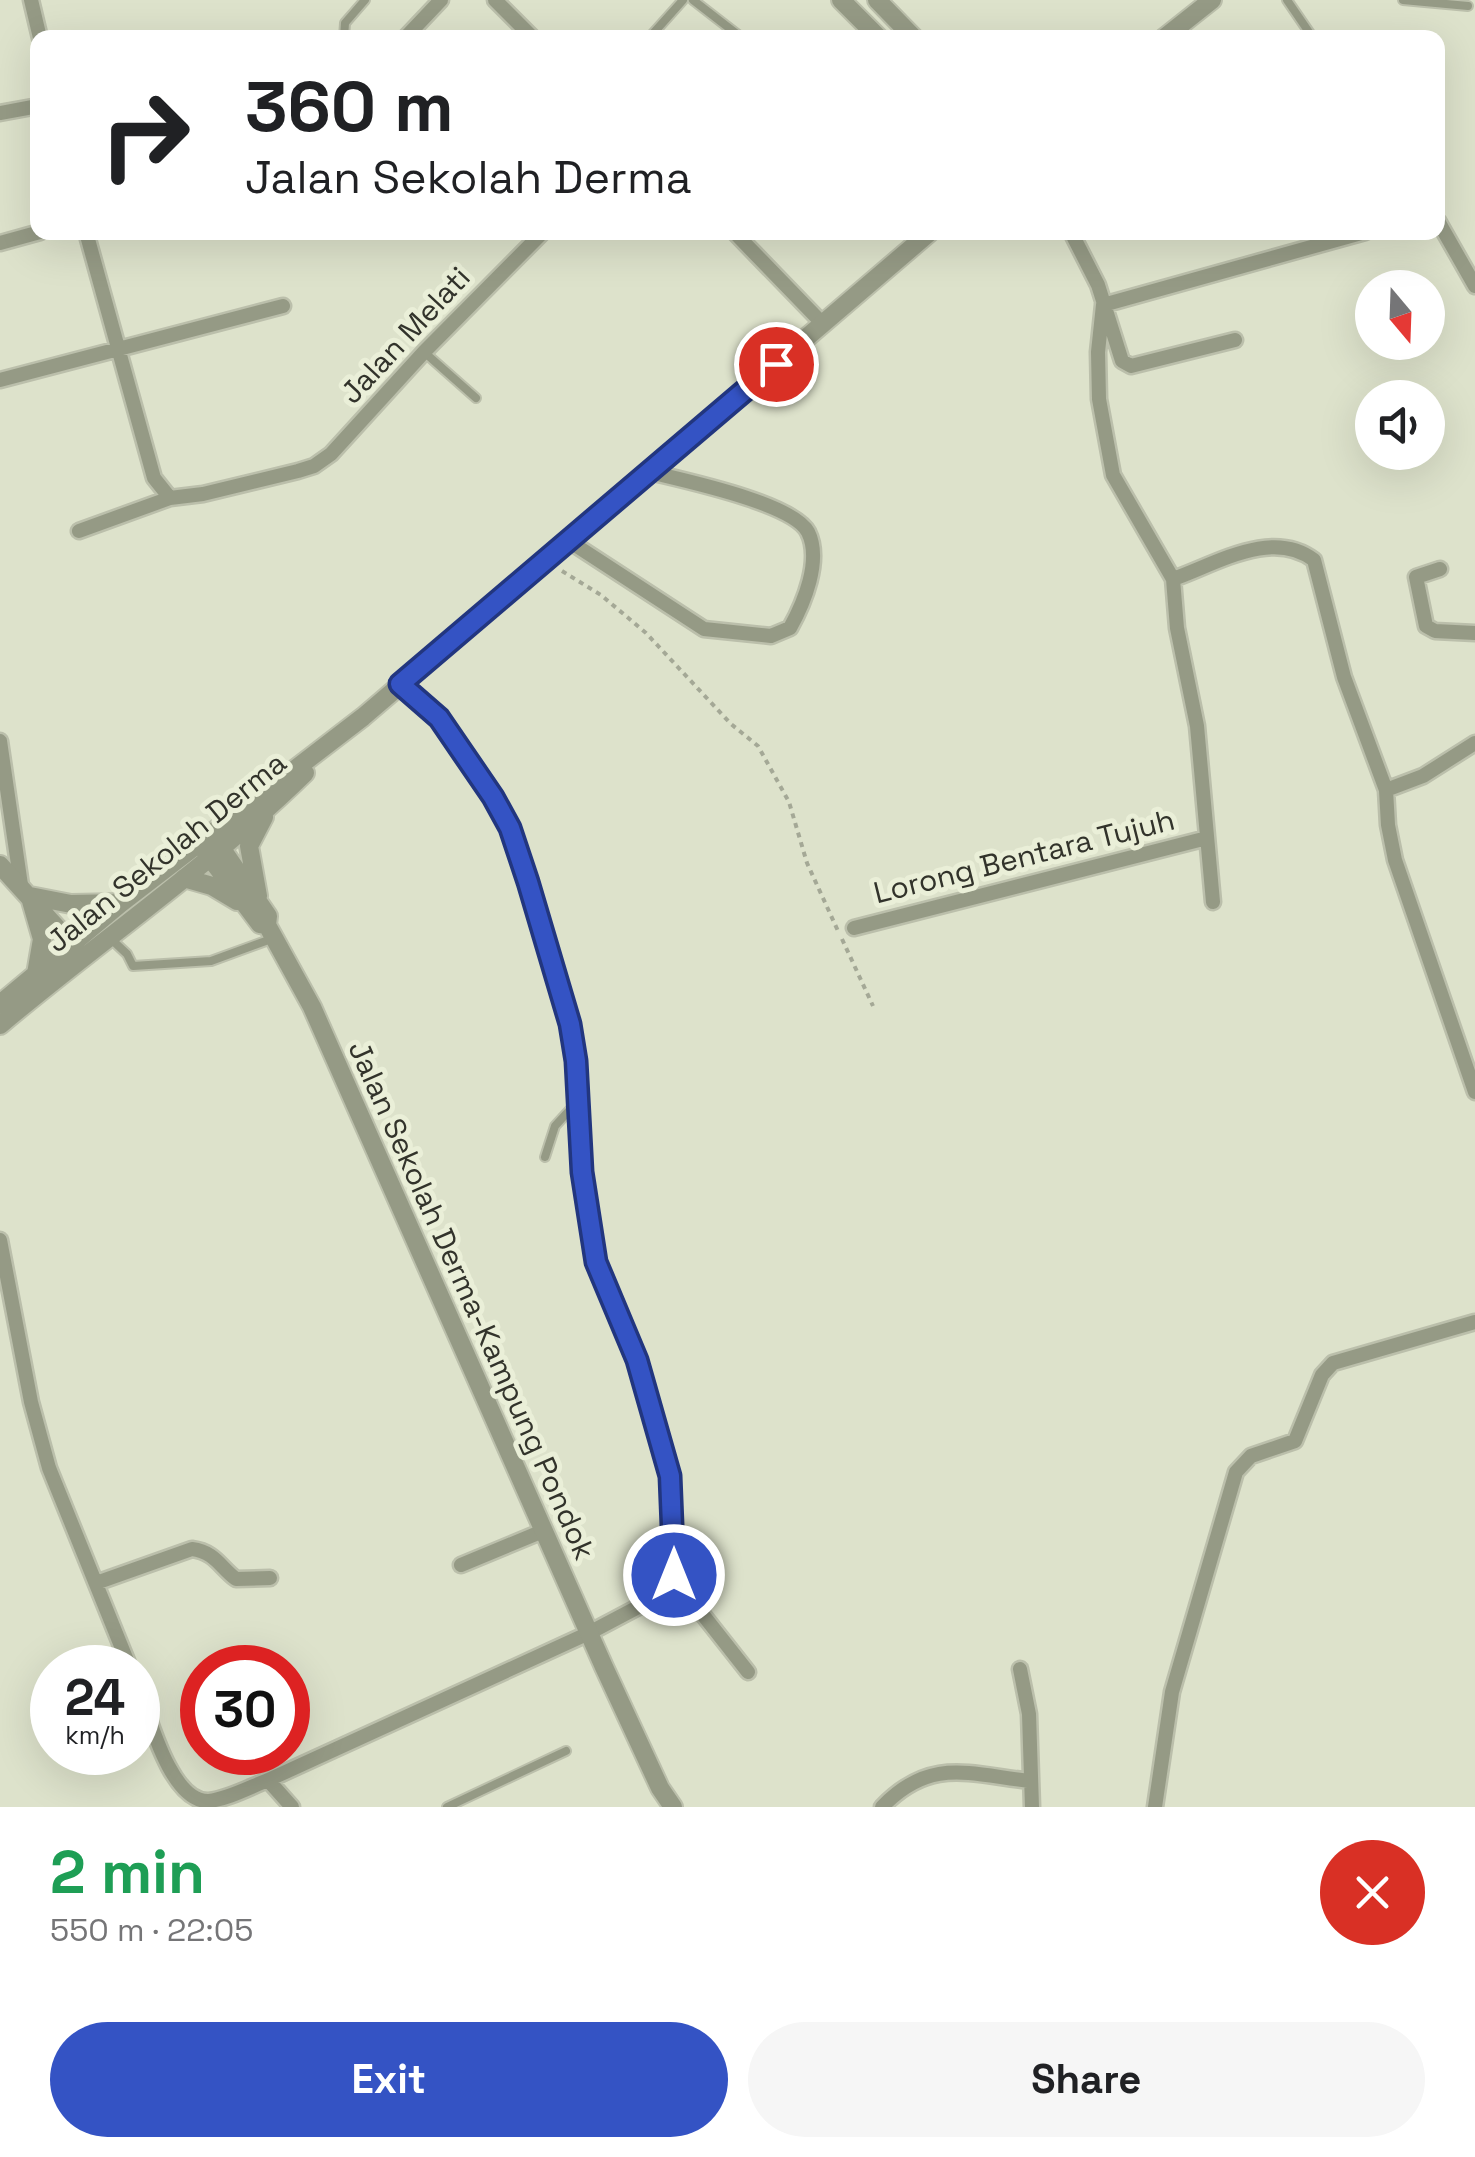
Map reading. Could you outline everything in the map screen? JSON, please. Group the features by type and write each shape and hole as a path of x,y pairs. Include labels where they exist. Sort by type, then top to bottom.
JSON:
{"street":[{"path":"31,0 38,30"},
{"path":"413,30 442,0"},
{"path":"495,0 525,30"},
{"path":"841,0 871,30"},
{"path":"876,0 906,30"},
{"path":"1174,30 1212,0"},
{"path":"0,114 30,108"},
{"path":"1445,233 1475,286"},
{"path":"0,243 30,235"},
{"path":"88,240 154,478 170,498"},
{"name":"Jalan Melati","path":"79,531 170,498 204,494 314,466 350,434 424,352 535,240"},
{"path":"742,240 823,324"},
{"name":"Jalan Sekolah Derma","path":"0,1004 36,974 108,936 184,878 210,845 921,240"},
{"path":"1074,240 1098,285 1120,358 1132,366 1234,340"},
{"path":"1103,305 1336,240"},
{"path":"1103,305 1099,398 1113,474 1172,579 1177,628 1197,726 1213,902"},
{"path":"0,380 283,306"},
{"path":"568,541 704,629 771,636 790,628 811,582 808,532 793,516 742,496 650,472"},
{"path":"1172,579 1271,545 1301,550 1314,560 1344,677 1386,790 1395,860 1475,1092"},
{"path":"1440,570 1416,577 1426,626 1435,631 1475,633"},
{"path":"400,684 439,718 510,828 570,1024 582,1172 596,1262 637,1360 670,1476 676,1588 700,1611 748,1672"},
{"name":"Jalan Sekolah Derma","path":"0,1025 121,903 270,808 363,717"},
{"path":"0,740 26,891 42,939 36,974"},
{"path":"1386,790 1423,776 1475,743"},
{"path":"184,878 252,904 249,846 270,808"},
{"name":"Lorong Bentara Tujuh","path":"854,928 1207,838"},
{"name":"Jalan Sekolah Derma-Kampung Pondok","path":"210,845 252,904 260,924 271,932 312,1007 589,1633 660,1788 673,1807"},
{"path":"0,865 77,950"},
{"path":"26,891 71,904 121,903"},
{"path":"0,1240 27,1386 44,1452 121,1645"},
{"path":"1156,1807 1172,1692 1236,1472 1251,1456 1294,1441 1322,1375 1334,1364 1475,1322"},
{"path":"462,1566 543,1531"},
{"path":"96,1582 192,1549 204,1551 221,1562 236,1579 270,1578"},
{"path":"160,1742 176,1782 191,1797 215,1800 268,1780 589,1633 676,1588"},
{"path":"1020,1669 1029,1714 1032,1807"},
{"path":"882,1807 918,1778 946,1772 1030,1781"},
{"path":"268,1780 292,1807"}],"lane":[{"path":"345,30 345,23 365,0"},
{"path":"656,30 683,0"},
{"path":"693,0 732,30"},
{"path":"856,14 876,0"},
{"path":"1287,0 1308,30"},
{"path":"1403,0 1468,6"},
{"path":"424,352 476,398"},
{"path":"108,936 133,966 211,962 271,932"},
{"path":"546,1157 555,1126 578,1101"},
{"path":"448,1807 566,1751"}],"path":[{"path":"546,561 601,595 646,633 731,724 758,746 789,802 807,863 873,1006"}],"route":[{"path":"674,1575 670,1476 637,1360 596,1262 582,1172 570,1024 528,882 510,828 493,797 439,718 400,684 776,364"}]}
